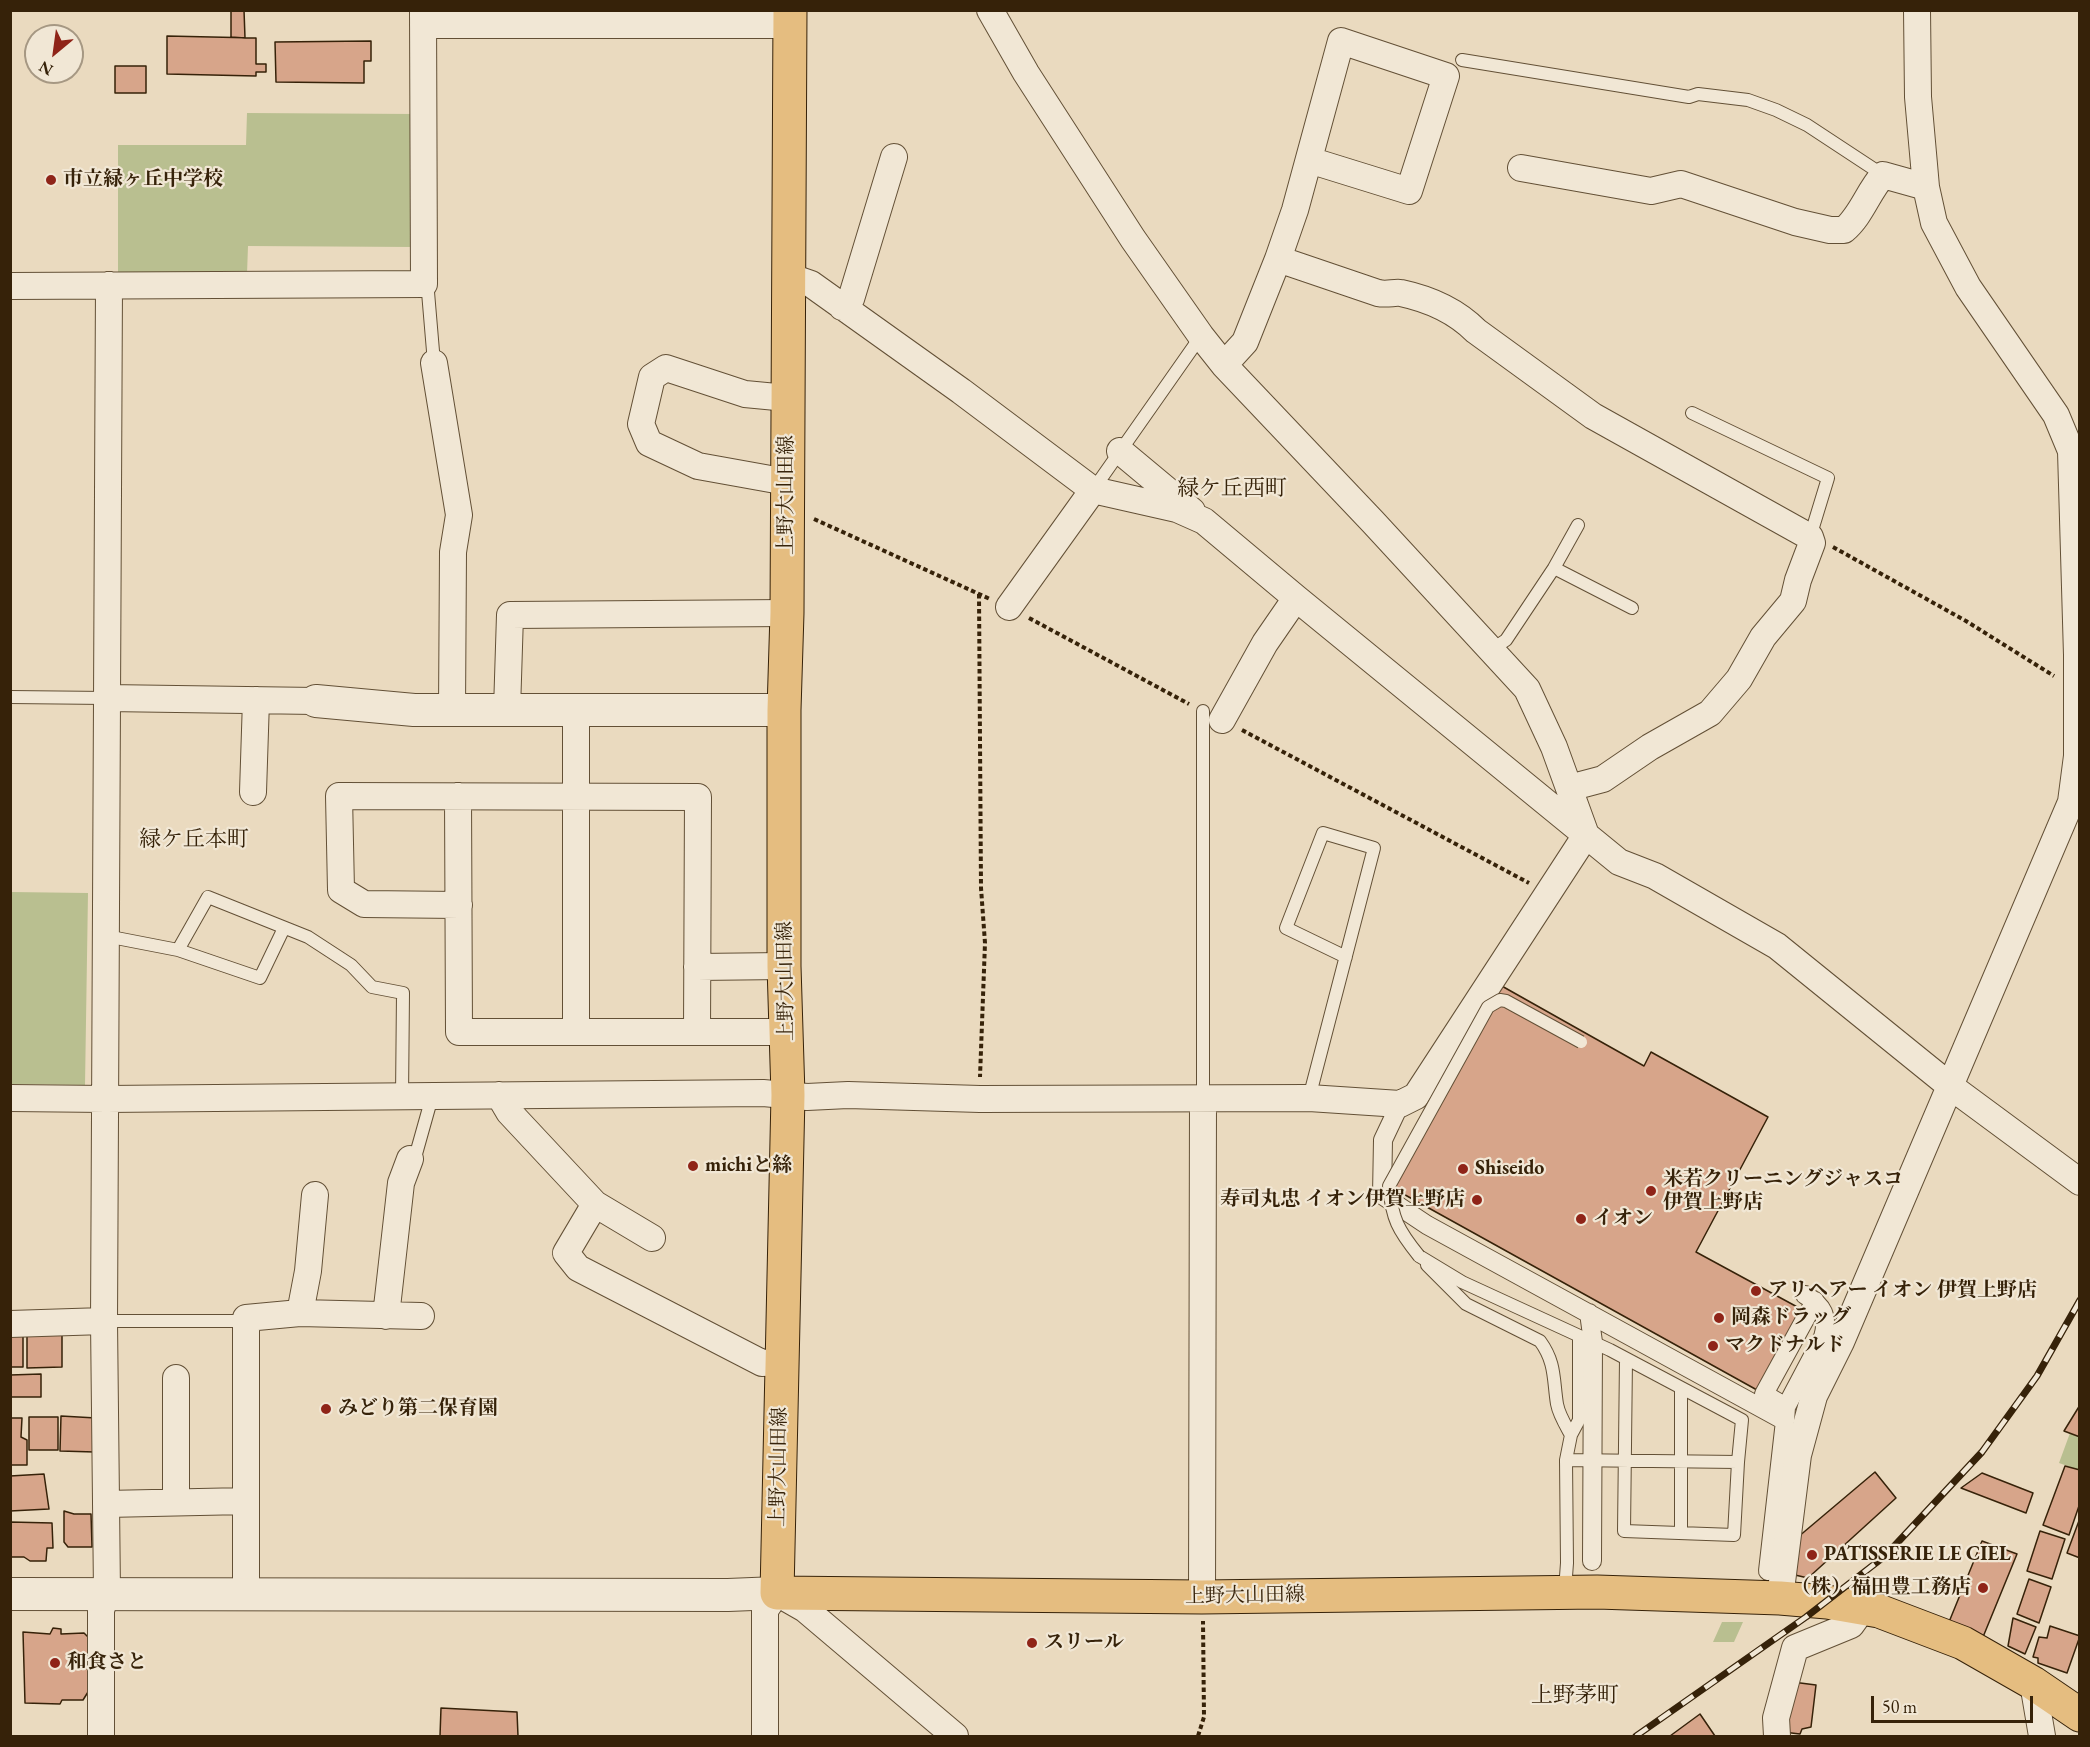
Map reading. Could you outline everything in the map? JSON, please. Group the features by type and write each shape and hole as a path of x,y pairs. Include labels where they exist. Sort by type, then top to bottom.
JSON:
{"main road":[{"name":"上野大山田線","path":"790,18 787,613 784,710 784,966 788,1095 777,1593 1202,1597 1565,1592 1774,1584 1879,1611 1963,1643 2033,1683 2079,1715"}],"street":[{"path":"990,10 1026,73 1133,239 1201,336 1224,365 1527,689 1554,747 1586,836"},
{"path":"1774,1584 1798,1455 1815,1396 1841,1342 2071,802 2077,756 2071,451 2056,415 1968,287 1934,223 1926,187 1918,97 1917,10"},
{"path":"10,286 424,284 423,18 790,18"},
{"path":"1224,365 1245,342 1278,259 1295,210 1341,41 1446,76 1409,191 1309,160"},
{"path":"842,307 851,299 894,157"},
{"path":"1521,168 1651,191 1682,184 1795,222 1830,230 1844,230 1851,225 1883,175 1926,187"},
{"path":"1278,259 1378,293 1387,295 1399,292 1443,307 1461,317 1476,331 1593,416 1810,537 1812,543 1793,601 1763,637 1740,679 1710,713 1650,747 1603,778 1569,788"},
{"path":"788,276 811,284 961,391 1093,490 1176,509 1204,520"},
{"path":"101,1737 101,1610 106,1593 104,1321 109,285"},
{"path":"434,363 459,515 453,552 452,710"},
{"path":"787,398 745,394 666,368 652,377 640,424 649,443 698,466 787,498"},
{"path":"1120,451 1586,836 1619,861 1655,876 1778,946 1950,1086 2079,1182"},
{"path":"1009,608 1093,490"},
{"path":"1212,715 1296,598"},
{"path":"507,710 510,615 787,613"},
{"path":"107,699 315,701 414,710 784,710"},
{"path":"254,792 256,700"},
{"path":"576,711 576,1031"},
{"path":"459,905 364,904 340,890 339,796 698,797 697,1032"},
{"path":"458,796 459,1032 787,1032"},
{"path":"10,1098 432,1097 763,1093 980,1099 1309,1098 1400,1104 1416,1096 1586,836"},
{"path":"697,967 784,966"},
{"path":"499,1095 509,1112 595,1203 652,1238"},
{"path":"1202,1597 1203,1099"},
{"path":"1400,1104 1383,1140 1382,1195 1427,1226 1588,1313 1786,1414"},
{"path":"386,1316 401,1183 410,1159"},
{"path":"300,1313 308,1271 315,1195"},
{"path":"595,1203 566,1253 578,1268 762,1363 781,1362"},
{"path":"1774,1584 1786,1414 1823,1337 1826,1326 1824,1309 1810,1298 1777,1362 1764,1394 1786,1414"},
{"path":"246,1593 246,1318 300,1313 420,1316"},
{"path":"1588,1313 1586,1339 1601,1460 1592,1561"},
{"path":"10,1324 104,1321"},
{"path":"176,1378 176,1502"},
{"path":"106,1504 246,1501"},
{"path":"765,1737 765,1610 777,1593"},
{"path":"10,1594 716,1595 777,1593 805,1609 955,1737"},
{"path":"1777,1737 1776,1718 1795,1648 1851,1625 1860,1607"},
{"path":"2033,1683 2042,1737"}],"lane":[{"path":"1462,60 1689,97 1698,94 1748,100 1807,125 1883,175"},
{"path":"424,284 428,292 434,363"},
{"path":"1093,490 1201,336"},
{"path":"1692,414 1828,478 1810,537"},
{"path":"1491,650 1506,640 1554,568 1578,525"},
{"path":"1554,568 1632,608"},
{"path":"10,697 107,699"},
{"path":"1203,1099 1212,715"},
{"path":"1309,1098 1346,957 1374,848 1323,833 1286,928 1346,957"},
{"path":"178,950 208,897 308,937 351,965 372,987 403,993 402,1097"},
{"path":"106,936 178,950 260,978 284,928"},
{"path":"1571,1435 1557,1407 1554,1371 1547,1351 1540,1341 1466,1304 1440,1280 1402,1236 1391,1211 1389,1186 1488,1007 1500,1000 1513,1004 1581,1042"},
{"path":"410,1159 416,1154 432,1097"},
{"path":"1419,1256 1462,1282 1610,1350 1742,1420 1734,1535 1624,1532 1626,1359"},
{"path":"104,1321 246,1321"},
{"path":"1565,1592 1566,1460 1571,1435 1579,1419 1586,1339"},
{"path":"1681,1388 1681,1533"},
{"path":"1566,1460 1738,1462"}],"path":[{"path":"787,498 808,516 1009,608 1548,893"},
{"path":"1810,537 1822,540 1966,621 2077,691"},
{"path":"979,594 981,888 985,944 980,1099"},
{"path":"1198,1737 1204,1717 1202,1597"}],"green space":[{"path":"247,113 415,114 414,247 248,246 247,274 118,273 118,145 246,145"},
{"path":"11,892 88,893 85,1085 11,1084"},
{"path":"2070,1433 2079,1437 2079,1470 2059,1463"},
{"path":"1722,1622 1743,1622 1734,1642 1713,1642"}],"building":[{"path":"231,10 244,10 245,38 231,37"},
{"path":"167,36 256,38 256,64 266,64 266,72 256,72 256,76 167,74"},
{"path":"371,41 371,61 364,61 364,83 276,82 275,42"},
{"path":"115,66 146,66 146,93 115,93"},
{"name":"イオン","path":"1500,985 1644,1066 1651,1052 1768,1117 1696,1252 1801,1309 1757,1390 1389,1186"},
{"path":"10,1334 23,1334 23,1367 10,1367"},
{"path":"27,1334 62,1334 62,1367 27,1368"},
{"path":"41,1374 41,1397 10,1397 10,1375"},
{"path":"2080,1405 2080,1437 2064,1431"},
{"path":"61,1416 96,1418 95,1452 60,1451"},
{"path":"29,1417 58,1417 58,1450 29,1450"},
{"path":"10,1418 22,1418 21,1437 27,1440 27,1465 10,1465"},
{"path":"2065,1466 2080,1470 2080,1503 2069,1535 2043,1525"},
{"path":"1875,1472 1896,1498 1808,1578 1782,1572 1785,1548"},
{"path":"1982,1473 2033,1493 2026,1513 1961,1488"},
{"path":"44,1474 49,1509 10,1511 10,1476"},
{"path":"64,1511 74,1514 91,1514 92,1547 68,1547 64,1542"},
{"path":"2080,1518 2080,1558 2067,1553"},
{"path":"10,1522 52,1523 53,1548 47,1548 46,1561 10,1557"},
{"path":"2040,1531 2065,1539 2052,1579 2027,1571"},
{"name":"（株）福田豊工務店","path":"1982,1541 2017,1554 1983,1637 1949,1622"},
{"path":"2029,1579 2051,1587 2039,1623 2017,1614"},
{"path":"2013,1618 2036,1627 2025,1654 2008,1646"},
{"path":"2050,1626 2080,1636 2067,1673 2038,1663 2038,1658 2033,1657 2039,1637 2047,1638"},
{"name":"和食さと","path":"53,1628 61,1629 61,1634 84,1633 88,1637 89,1655 85,1655 85,1668 88,1669 88,1692 83,1700 62,1700 60,1704 25,1703 23,1632 50,1634"},
{"path":"1777,1680 1816,1685 1811,1727 1802,1729 1800,1734 1783,1732"},
{"path":"441,1708 517,1712 518,1736 440,1736"},
{"path":"1700,1714 1715,1736 1670,1736"}],"railway":[{"path":"1636,1736 1806,1617 1885,1556 1982,1452 2037,1376 2080,1300"}],"place":[{"name":"市立緑ヶ丘中学校","path":"51,180"},
{"name":"michiと絲","path":"693,1166"},
{"name":"Shiseido","path":"1463,1169"},
{"name":"米若クリーニングジャスコ 伊賀上野店","path":"1651,1191"},
{"name":"寿司丸忠 イオン伊賀上野店","path":"1477,1200"},
{"name":"イオン","path":"1581,1219"},
{"name":"アリヘアー イオン 伊賀上野店","path":"1756,1291"},
{"name":"岡森ドラッグ","path":"1719,1318"},
{"name":"マクドナルド","path":"1713,1346"},
{"name":"みどり第二保育園","path":"326,1409"},
{"name":"PATISSERIE LE CIEL","path":"1812,1555"},
{"name":"（株）福田豊工務店","path":"1983,1588"},
{"name":"スリール","path":"1032,1643"},
{"name":"和食さと","path":"55,1663"}],"district":[{"name":"緑ケ丘西町","path":"1232,489"},
{"name":"緑ケ丘本町","path":"194,840"},
{"name":"上野茅町","path":"1575,1696"}]}
